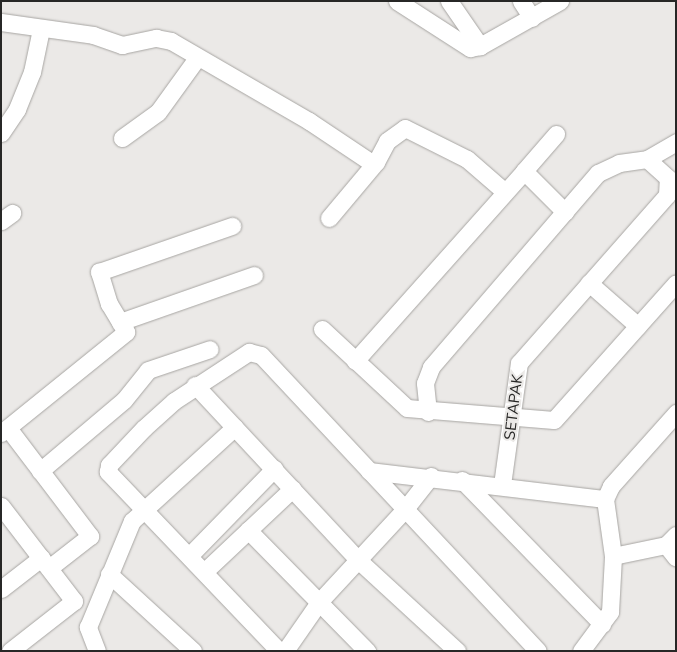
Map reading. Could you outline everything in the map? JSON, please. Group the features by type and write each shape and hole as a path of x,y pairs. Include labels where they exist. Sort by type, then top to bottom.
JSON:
{"street":[{"path":"397,1 465,47 480,46 560,1"},
{"path":"449,1 480,46"},
{"path":"521,1 532,18"},
{"path":"1,22 41,30 93,35 122,45 162,39 376,162"},
{"path":"1,133 17,109 32,72 41,30"},
{"path":"122,138 158,112 197,58"},
{"path":"329,218 376,162 387,141 405,128 467,159 504,191"},
{"path":"356,361 504,191 556,134"},
{"path":"428,412 425,383 431,367 598,172 619,163 647,159 676,142"},
{"name":"SETAPAK","path":"502,485 512,418 515,376 519,364 667,195 668,178 647,159"},
{"path":"524,170 565,212"},
{"path":"1,589 90,536 40,471 5,431 126,332 109,304 99,272 232,226"},
{"path":"120,322 254,275"},
{"path":"589,283 638,326"},
{"path":"322,329 401,404 428,412 554,420 676,283"},
{"path":"40,471 124,400 148,370 210,349"},
{"path":"279,651 205,571 142,509 108,472 109,465 144,428 195,385 241,355 254,352 261,355 538,651"},
{"path":"195,385 357,559 458,651"},
{"path":"581,651 610,612 613,556 605,499 611,486 676,412"},
{"path":"97,651 88,627 132,521 142,509 235,427"},
{"path":"189,556 274,469"},
{"path":"369,471 430,476 605,499"},
{"path":"285,651 319,602 357,559 405,509 430,476"},
{"path":"462,480 602,624"},
{"path":"205,571 292,489"},
{"path":"4,515 45,563 74,601 20,648"},
{"path":"248,530 367,651"},
{"path":"613,556 673,546"},
{"path":"109,574 193,651"}]}
